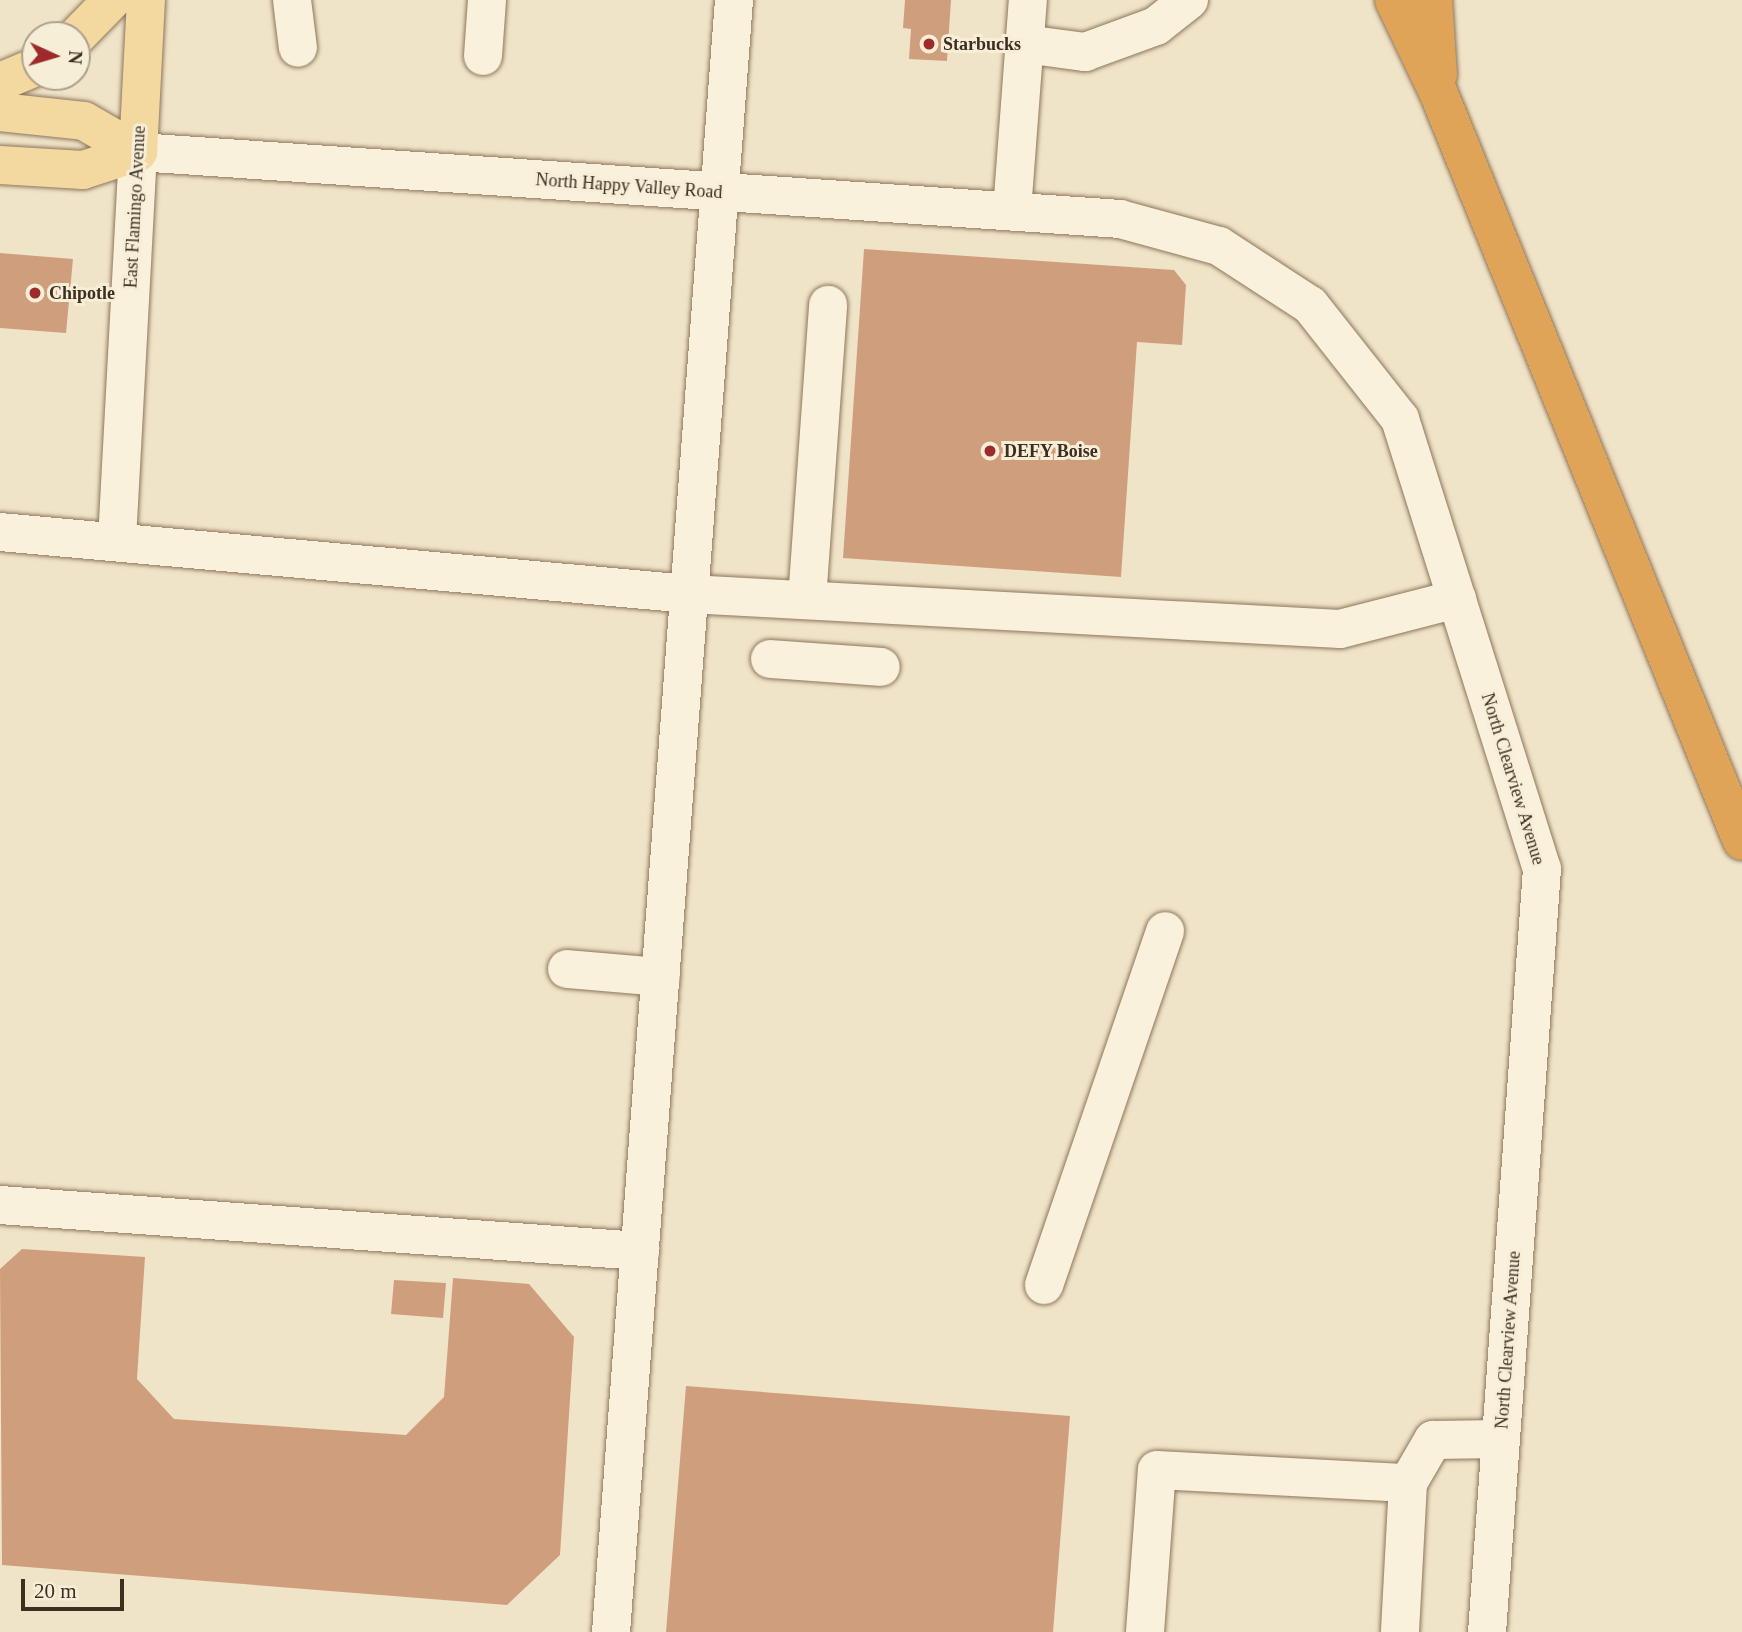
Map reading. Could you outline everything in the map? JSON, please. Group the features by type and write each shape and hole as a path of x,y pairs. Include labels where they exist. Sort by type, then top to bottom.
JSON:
{"highway":[{"path":"1394,0 1439,94 1742,841"},
{"path":"1433,0 1439,94"}],"main road":[{"path":"91,22 112,0"},
{"name":"East Flamingo Avenue","path":"138,152 146,0"},
{"path":"0,82 21,73"},
{"name":"North Happy Valley Road","path":"0,112 84,121 138,152"},
{"name":"North Happy Valley Road","path":"0,165 83,170 138,152"}],"street":[{"path":"292,0 298,48"},
{"path":"482,55 487,0"},
{"path":"611,1632 734,0"},
{"path":"1012,211 1028,0"},
{"path":"1025,44 1085,52 1156,26 1189,0"},
{"name":"North Happy Valley Road","path":"138,152 1121,219"},
{"name":"East Flamingo Avenue","path":"117,540 138,152"},
{"name":"North Clearview Avenue","path":"1121,219 1219,246 1310,305 1400,419 1542,869 1487,1632"},
{"path":"807,600 828,305"},
{"path":"0,532 117,540 689,594 1340,629 1457,599"},
{"path":"771,659 881,667"},
{"path":"1044,1285 1165,931"},
{"path":"567,969 661,977"},
{"path":"0,1205 640,1251"},
{"path":"1400,1632 1408,1483 1433,1440 1501,1439"},
{"path":"1145,1632 1157,1470 1408,1483"}],"building":[{"name":"Starbucks","path":"905,0 951,0 947,61 909,59 911,29 903,28"},
{"name":"DEFY Boise","path":"864,249 1174,270 1186,285 1182,345 1137,342 1121,577 843,558"},
{"name":"Chipotle","path":"0,253 73,259 66,333 0,328"},
{"path":"22,1249 145,1257 137,1379 174,1419 406,1435 444,1397 453,1278 529,1284 574,1337 560,1555 507,1605 2,1565 0,1269"},
{"path":"394,1280 446,1283 443,1318 391,1314"},
{"path":"686,1386 1070,1416 1053,1632 666,1632"}],"place":[{"name":"Starbucks","path":"929,44"},
{"name":"Chipotle","path":"35,293"},
{"name":"DEFY Boise","path":"990,451"}]}
